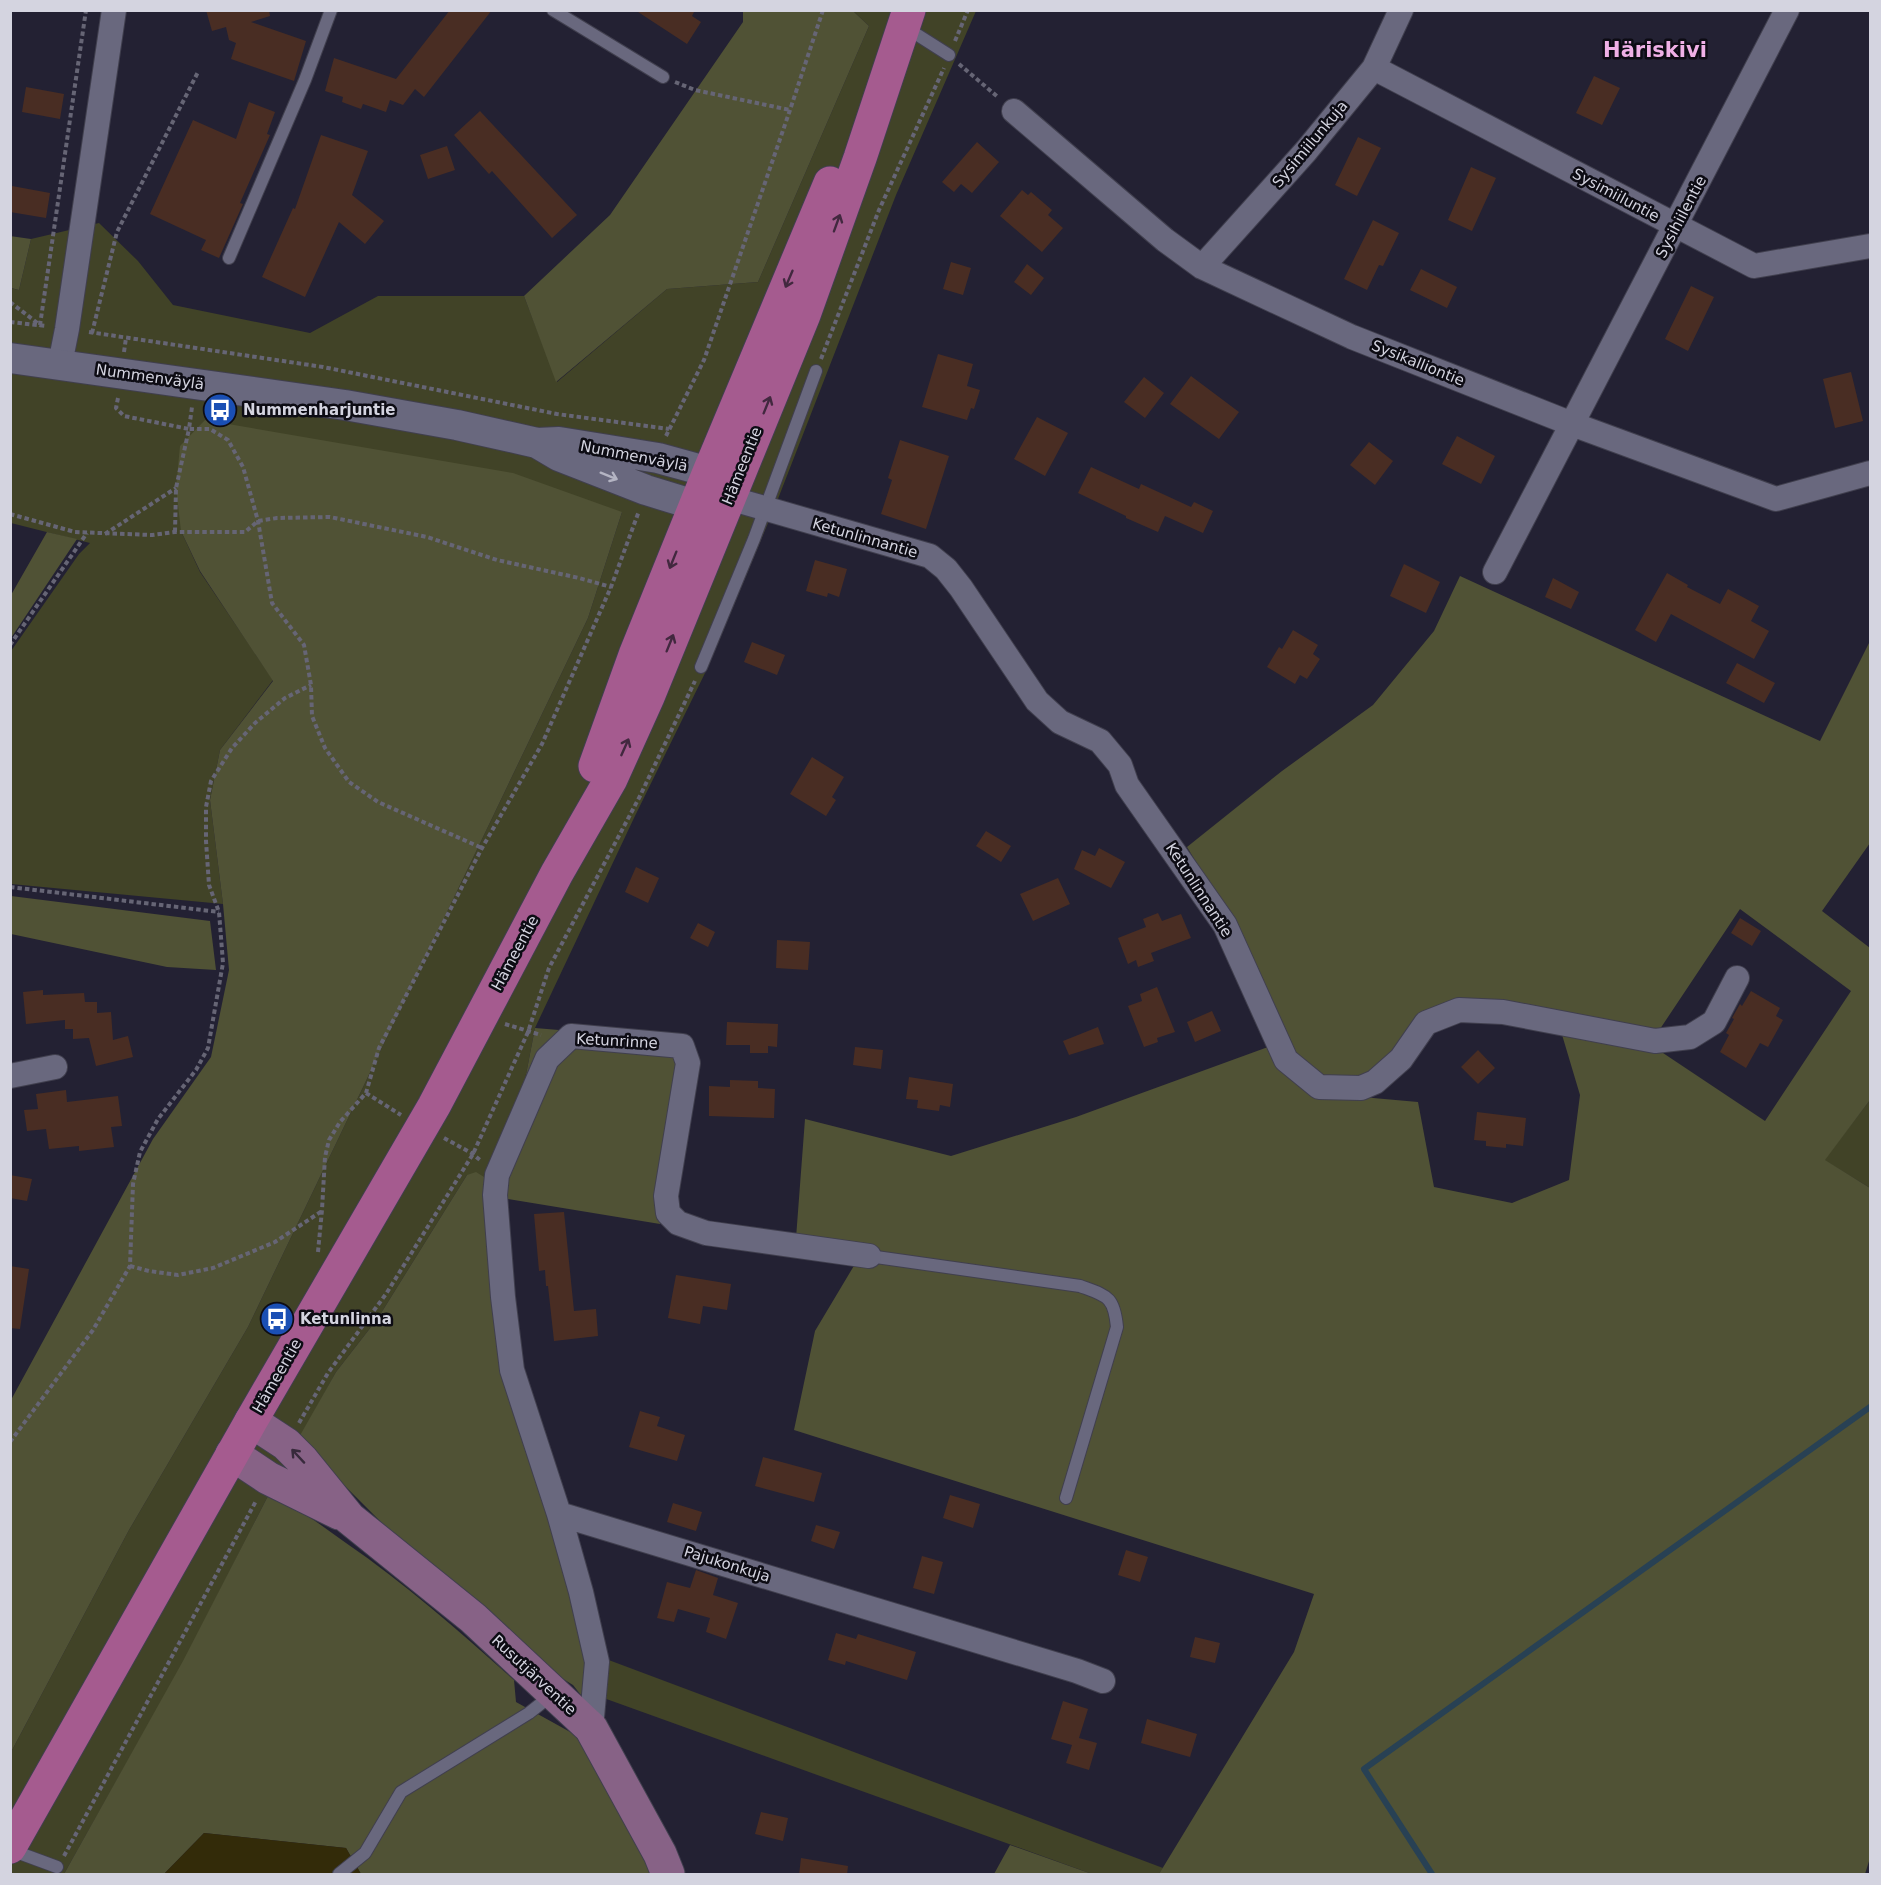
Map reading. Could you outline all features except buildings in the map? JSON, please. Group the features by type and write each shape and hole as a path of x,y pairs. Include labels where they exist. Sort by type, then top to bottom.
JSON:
{"main road":[{"name":"Hämeentie","path":"557,873 635,655 695,506 811,225 905,21"},
{"name":"Hämeentie","path":"10,1849 251,1420 434,1106 557,873 611,779 648,697 804,315 860,158 905,21"},
{"name":"Rusutjärventie","path":"251,1420 286,1444 302,1460 349,1518 473,1618 591,1728 660,1854 668,1875"},
{"name":"Rusutjärventie","path":"232,1454 268,1478 349,1518"}],"street":[{"path":"60,364 114,10"},
{"name":"Sysimiilunkuja","path":"1202,267 1306,151 1374,68 1401,10"},
{"name":"Sysihiilentie","path":"1495,572 1787,10"},
{"name":"Sysimiiluntie","path":"1374,68 1754,266 1870,246"},
{"name":"Sysikalliontie","path":"1014,111 1166,240 1202,267 1352,337 1572,423 1776,499 1870,473"},
{"name":"Nummenväylä","path":"10,358 345,405 457,425 537,443 559,442 658,458 709,472 729,498"},
{"name":"Nummenväylä","path":"537,443 559,456 646,490 695,506"},
{"path":"695,506 729,498"},
{"name":"Ketunlinnantie","path":"729,498 930,556 946,569 1037,701 1060,722 1101,741 1120,765 1126,785 1225,925 1286,1060 1319,1088 1361,1088 1375,1082 1401,1059 1426,1023 1459,1010 1503,1012 1655,1041 1690,1037 1714,1022 1737,978"},
{"name":"Ketunrinne","path":"559,1514 512,1370 503,1297 495,1195 497,1175 546,1059 571,1036 682,1046 688,1063 666,1196 668,1214 678,1224 706,1233 869,1256"},
{"path":"10,1076 55,1067"},
{"path":"559,1514 581,1592 597,1662 591,1728"},
{"name":"Pajukonkuja","path":"559,1514 832,1595 1103,1681"}],"lane":[{"path":"229,258 305,80 331,10"},
{"path":"553,10 663,77"},
{"path":"905,21 950,55"},
{"path":"701,667 730,599 816,371"},
{"path":"869,1256 1080,1286 1104,1295 1115,1309 1117,1328 1066,1498"},
{"path":"339,1875 365,1853 401,1792 529,1713 554,1693"},
{"path":"10,1849 57,1868"}],"path":[{"path":"40,325 86,10"},
{"path":"658,458 669,429 704,360 823,10"},
{"path":"816,371 879,210 950,55 968,10"},
{"path":"950,55 1014,111"},
{"path":"92,333 117,232 198,72"},
{"path":"663,77 695,90 790,110"},
{"path":"10,302 40,325"},
{"path":"10,322 323,367 557,414 669,429"},
{"path":"175,532 176,488 193,405 202,407"},
{"path":"116,408 124,416 189,429 210,429 228,440 243,467 258,522 272,603 304,645 311,685 312,716 325,748 349,782 378,802 482,849"},
{"path":"105,534 176,488"},
{"path":"317,1256 328,1140 340,1122 366,1093 379,1048 482,849 542,744 612,587 646,490"},
{"path":"10,514 75,532 152,535 175,532 245,532 258,522 277,518 330,517 427,537 497,560 612,587"},
{"path":"10,645 87,533"},
{"path":"286,1444 328,1373 386,1294 473,1154 528,1032 549,968 640,796 701,667"},
{"path":"10,1442 93,1330 130,1266 133,1184 140,1152 159,1119 196,1070 208,1048 224,963 219,912 209,885 206,807 210,781 231,748 255,723 285,698 311,685"},
{"path":"10,887 219,912"},
{"path":"504,1023 565,1042"},
{"path":"366,1093 403,1117"},
{"path":"439,1135 473,1154 497,1175"},
{"path":"130,1266 178,1275 213,1268 275,1242 322,1210"},
{"path":"57,1868 268,1478"}],"green space":[{"path":"743,11 853,11 869,26 758,282 667,289 556,382 524,296 610,215 743,22"},
{"path":"853,11 976,11 896,195 776,504 708,667 535,1028 507,1173 489,1187 467,1175 378,1318 336,1372 269,1494 184,1661 64,1874 11,1874 11,1752 129,1530 248,1327 588,618 622,512 181,531 200,572 273,680 220,750 210,800 223,904 11,884 11,651 79,554 90,543 11,523 10,288 19,290 31,239 99,223 138,261 173,305 310,333 378,296 524,296 557,382 667,289 758,282 869,26"},
{"path":"10,236 31,239 19,290 11,288"},
{"path":"205,420 513,473 622,512 588,618 248,1327 129,1530 11,1752 11,1400 153,1139 211,1057 229,970 210,800 220,750 273,681 200,571 181,531 176,488 180,446"},
{"path":"47,532 77,539 11,638 11,595"},
{"path":"1460,576 1820,741 1870,641 1870,843 1822,911 1870,948 1870,1100 1825,1160 1870,1188 1870,1858 1865,1874 1159,1874 1294,1652 1314,1594 794,1430 815,1331 855,1264 796,1238 805,1119 951,1156 1076,1117 1268,1047 1317,1093 1418,1102 1434,1187 1512,1203 1569,1180 1580,1095 1560,1028 1654,1047 1765,1121 1851,991 1740,909 1658,1032 1454,1002 1361,1081 1320,1079 1291,1055 1216,895 1187,847 1282,771 1373,705 1434,631"},
{"path":"11,896 210,921 216,970 167,967 11,934"},
{"path":"535,1028 692,1041 660,1224 502,1198 513,1349 569,1532 595,1713 573,1685 550,1671 389,1530 298,1439 336,1372 378,1318 467,1175 476,1172 484,1177 489,1187 507,1173"},
{"path":"1870,1100 1870,1188 1824,1160"},
{"path":"269,1494 318,1523 411,1592 514,1680 516,1702 572,1733 634,1794 672,1874 361,1874 346,1848 204,1833 164,1874 64,1874 183,1661"},
{"path":"598,1656 1163,1868 1159,1874 1092,1874 598,1696"},
{"path":"1010,1845 1092,1874 994,1874"}],"sand":[{"path":"204,1833 346,1848 361,1874 164,1874"}],"waterway":[{"path":"1432,1874 1364,1769 1870,1407"}],"place":[{"name":"Nummenharjuntie","path":"220,410"},
{"name":"Ketunlinna","path":"277,1319"}],"district":[{"name":"Häriskivi","path":"1655,50"}]}
